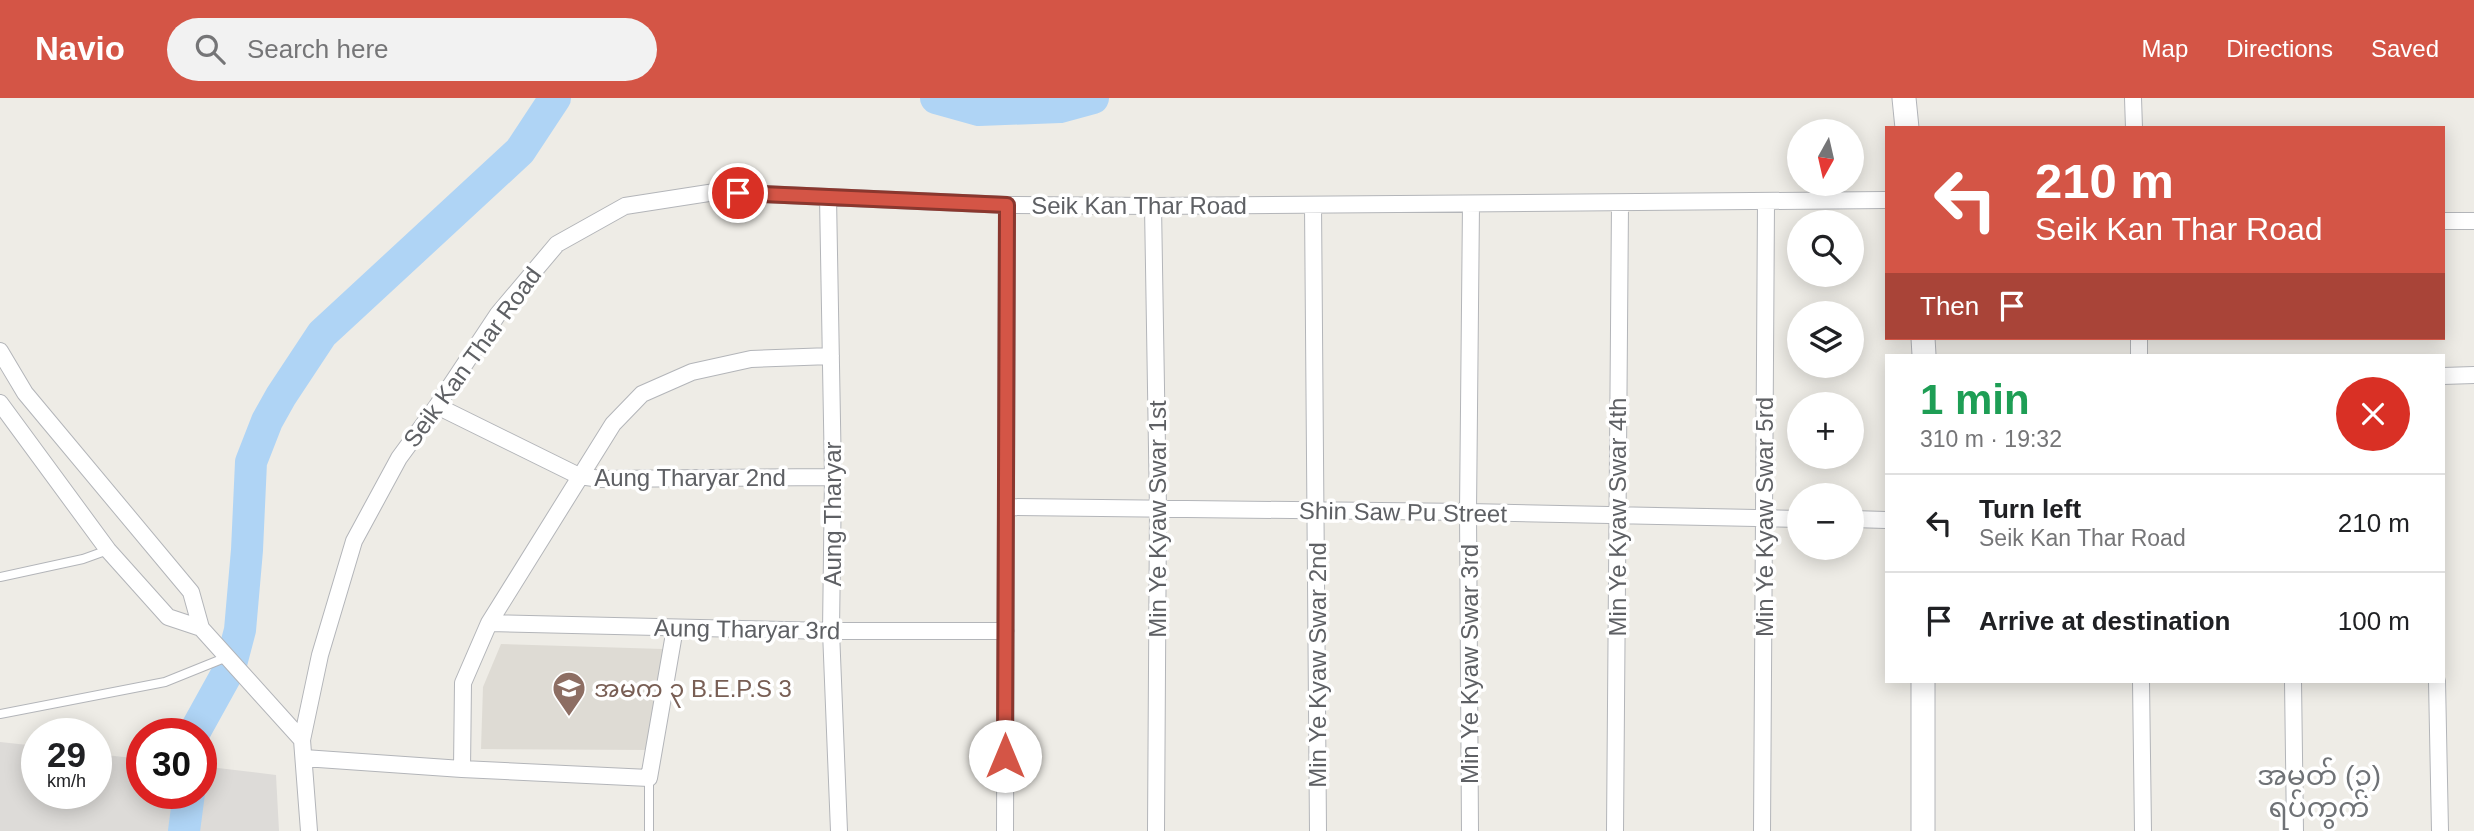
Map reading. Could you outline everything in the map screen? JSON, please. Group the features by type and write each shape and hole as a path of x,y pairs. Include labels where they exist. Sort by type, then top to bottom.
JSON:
{"main road":[{"path":"1904,98 1907,126"},
{"path":"1923,683 1923,831"}],"street":[{"path":"2133,98 2134,126"},
{"name":"Seik Kan Thar Road","path":"309,831 302,740 320,655 354,541 399,458 498,314 556,244 625,206 715,192 1007,205 1620,204 1885,200"},
{"name":"Aung Tharyar","path":"828,197 833,477 831,631 839,831"},
{"name":"Min Ye Kyaw Swar 5rd","path":"1762,831 1766,202"},
{"name":"Min Ye Kyaw Swar 3rd","path":"1469,831 1471,204"},
{"name":"Min Ye Kyaw Swar 4th","path":"1615,831 1620,204"},
{"path":"1005,831 1007,205"},
{"name":"Min Ye Kyaw Swar 2nd","path":"1313,205 1318,831"},
{"name":"Min Ye Kyaw Swar 1st","path":"1153,206 1158,509 1156,831"},
{"path":"2445,221 2474,221"},
{"path":"0,351 25,393 191,592 201,628 302,740"},
{"path":"462,769 463,683 489,622 612,424 642,394 692,372 751,359 831,356"},
{"path":"2445,376 2474,375"},
{"path":"0,403 108,550 168,617 201,628"},
{"name":"Aung Tharyar 2nd","path":"437,406 579,476 601,479 833,477"},
{"name":"Shin Saw Pu Street","path":"1006,507 1787,519"},
{"path":"1864,519 1885,520"},
{"name":"Aung Tharyar 3rd","path":"489,622 831,631 1006,631"},
{"path":"304,758 649,778 675,628"},
{"path":"2141,683 2143,831"},
{"path":"2293,683 2295,831"},
{"path":"2437,683 2440,831"}],"lane":[{"path":"0,577 83,559 108,550"},
{"path":"0,714 165,682 226,657"},
{"path":"649,778 649,831"}],"shaded area":[{"name":"အမက ၃ B.E.P.S 3","path":"501,644 663,649 653,750 481,749 483,687"},
{"path":"0,742 21,744 21,809 112,809 112,756 126,757 126,809 217,809 217,768 276,775 279,831 0,831"}],"waterway":[{"path":"202,718 230,668 240,630 251,462 267,421 281,396 322,334 520,151 555,98"},
{"path":"936,98 979,110 1060,107 1093,98"},
{"path":"184,831 187,809"}],"place":[{"name":"အမက ၃ B.E.P.S 3","path":"569,718"}],"district":[{"name":"အမှတ် (၃) ရပ်ကွက်","path":"2319,791"}],"route":[{"path":"738,193 1007,205 1005,756"}]}
